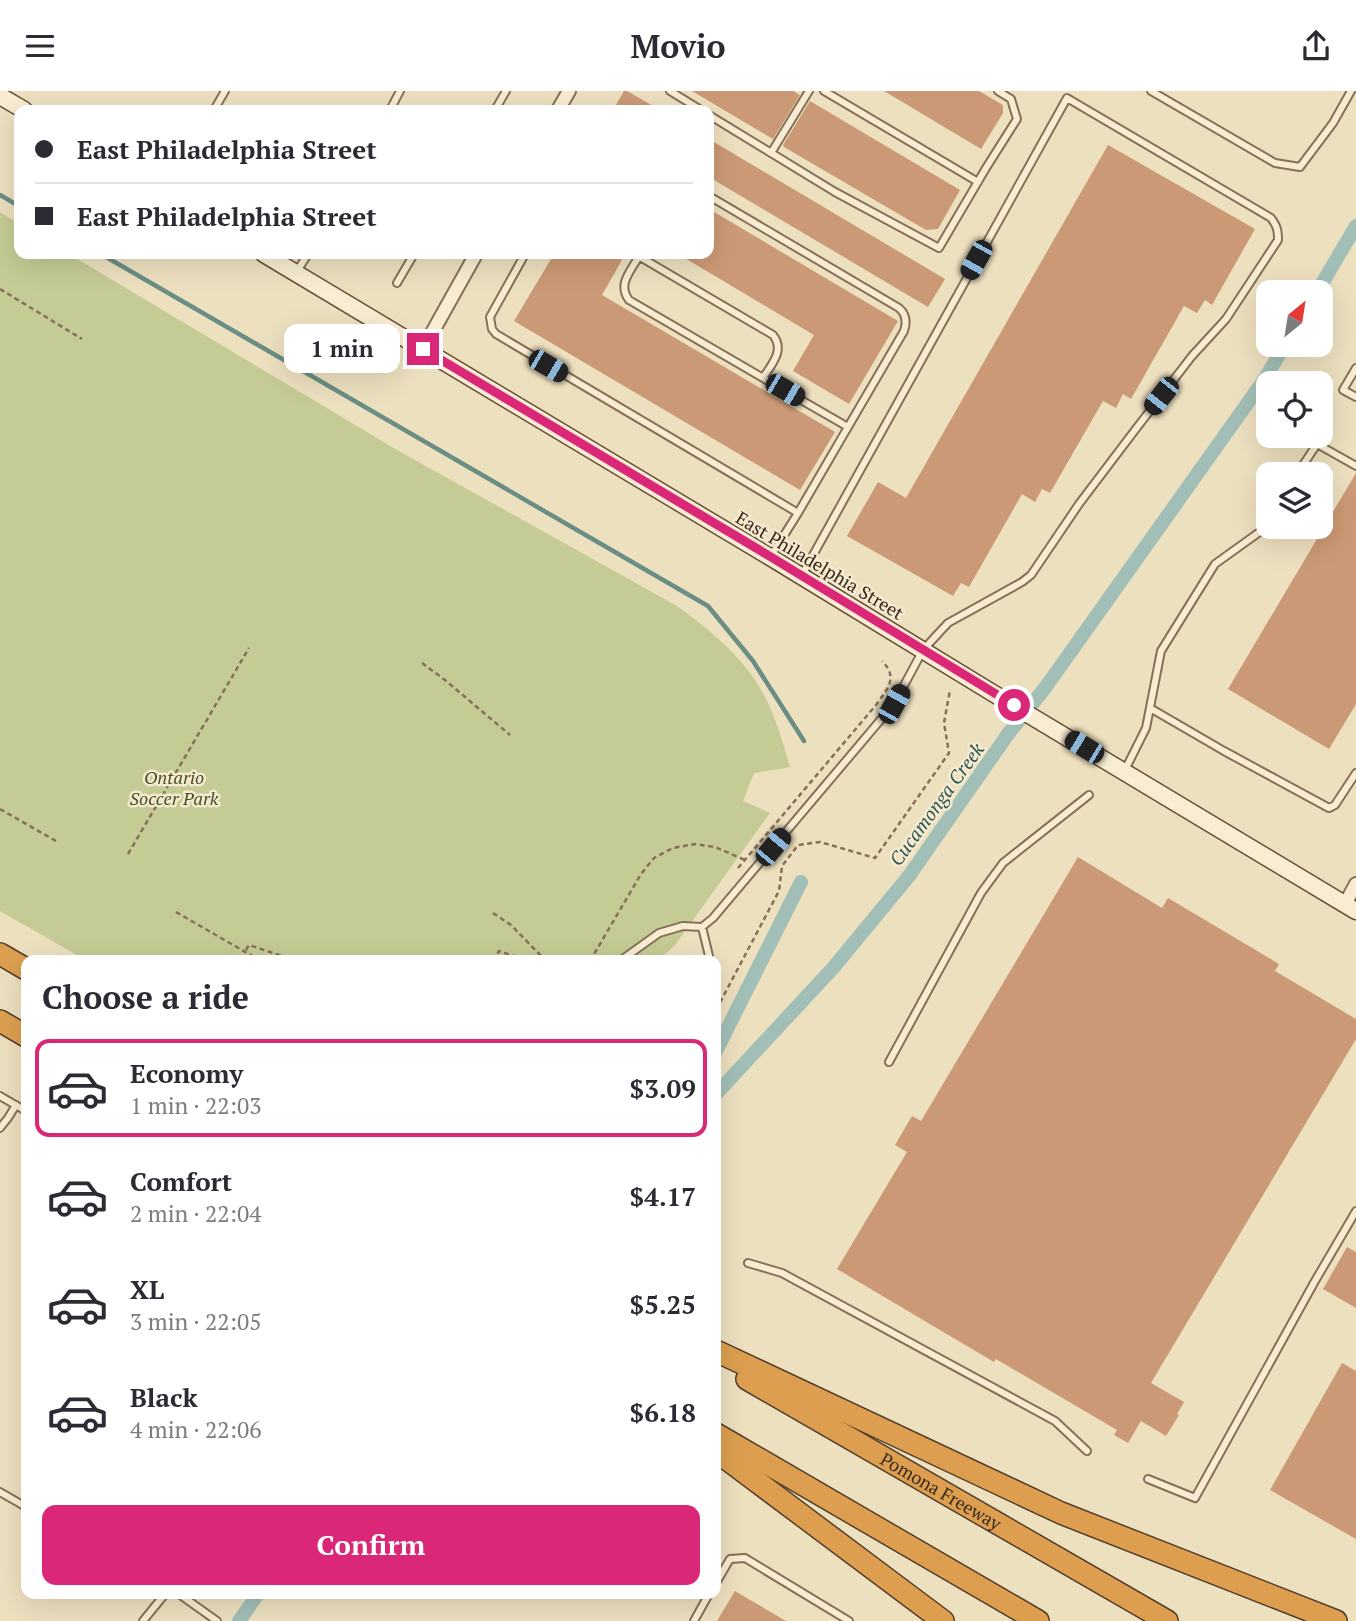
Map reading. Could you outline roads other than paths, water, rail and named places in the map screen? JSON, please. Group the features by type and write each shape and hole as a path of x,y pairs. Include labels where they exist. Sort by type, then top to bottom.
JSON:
{"highway":[{"path":"0,954 21,966"},
{"path":"0,1021 21,1033"},
{"path":"721,1352 1061,1513 1336,1621"},
{"name":"Pomona Freeway","path":"721,1364 1167,1621"},
{"path":"721,1437 1038,1621"},
{"path":"721,1455 943,1621"}],"street":[{"path":"0,96 15,105"},
{"name":"East Philadelphia Street","path":"272,259 1350,907"},
{"path":"423,349 474,259"},
{"path":"1350,907 1356,884"}],"lane":[{"path":"670,91 693,105"},
{"path":"771,153 809,91"},
{"path":"824,91 978,182"},
{"path":"714,118 835,192 939,248 1017,119 1011,99 998,91"},
{"path":"1156,92 1275,163 1300,167 1333,123 1351,91"},
{"path":"628,955 659,933 682,926 702,927 722,909 894,704 923,650 948,623 1031,575 1079,504 1132,434 1192,356 1226,319 1278,240 1278,230 1271,218 1067,97 802,576"},
{"path":"714,199 899,308 906,321 904,331 771,557"},
{"path":"296,273 305,259"},
{"path":"397,283 411,259"},
{"path":"522,259 490,317 492,329 496,334 798,513"},
{"path":"635,259 623,286 629,300 848,427"},
{"path":"644,259 773,335 778,343 778,353 763,378"},
{"path":"1356,367 1343,390 1356,397"},
{"path":"1305,462 1317,444 1356,466"},
{"path":"1124,771 1146,728 1161,651 1215,564 1256,535"},
{"path":"1150,708 1329,808 1335,805 1356,773"},
{"path":"889,1062 981,893 1003,863 1089,795"},
{"path":"702,927 709,955"},
{"path":"0,1096 21,1108"},
{"path":"0,1128 16,1105"},
{"path":"1147,1479 1195,1498 1356,1211"},
{"path":"748,1262 782,1273 1055,1421 1087,1451"},
{"path":"0,1492 21,1504"},
{"path":"721,1574 730,1559 745,1558 849,1621"},
{"path":"143,1621 161,1599"},
{"path":"186,1599 217,1621"},
{"path":"694,1621 706,1599"}],"waterway":[{"path":"0,195 14,203"},
{"name":"Cucamonga Creek","path":"1324,280 1356,226"},
{"path":"110,259 708,606 753,661 804,741"},
{"name":"Cucamonga Creek","path":"721,1089 833,968 909,876 1278,357"},
{"name":"Cucamonga Creek","path":"721,1041 801,882"},
{"name":"Cucamonga Creek","path":"239,1621 254,1599"}],"park label":[{"name":"Ontario Soccer Park","path":"174,788"}]}
